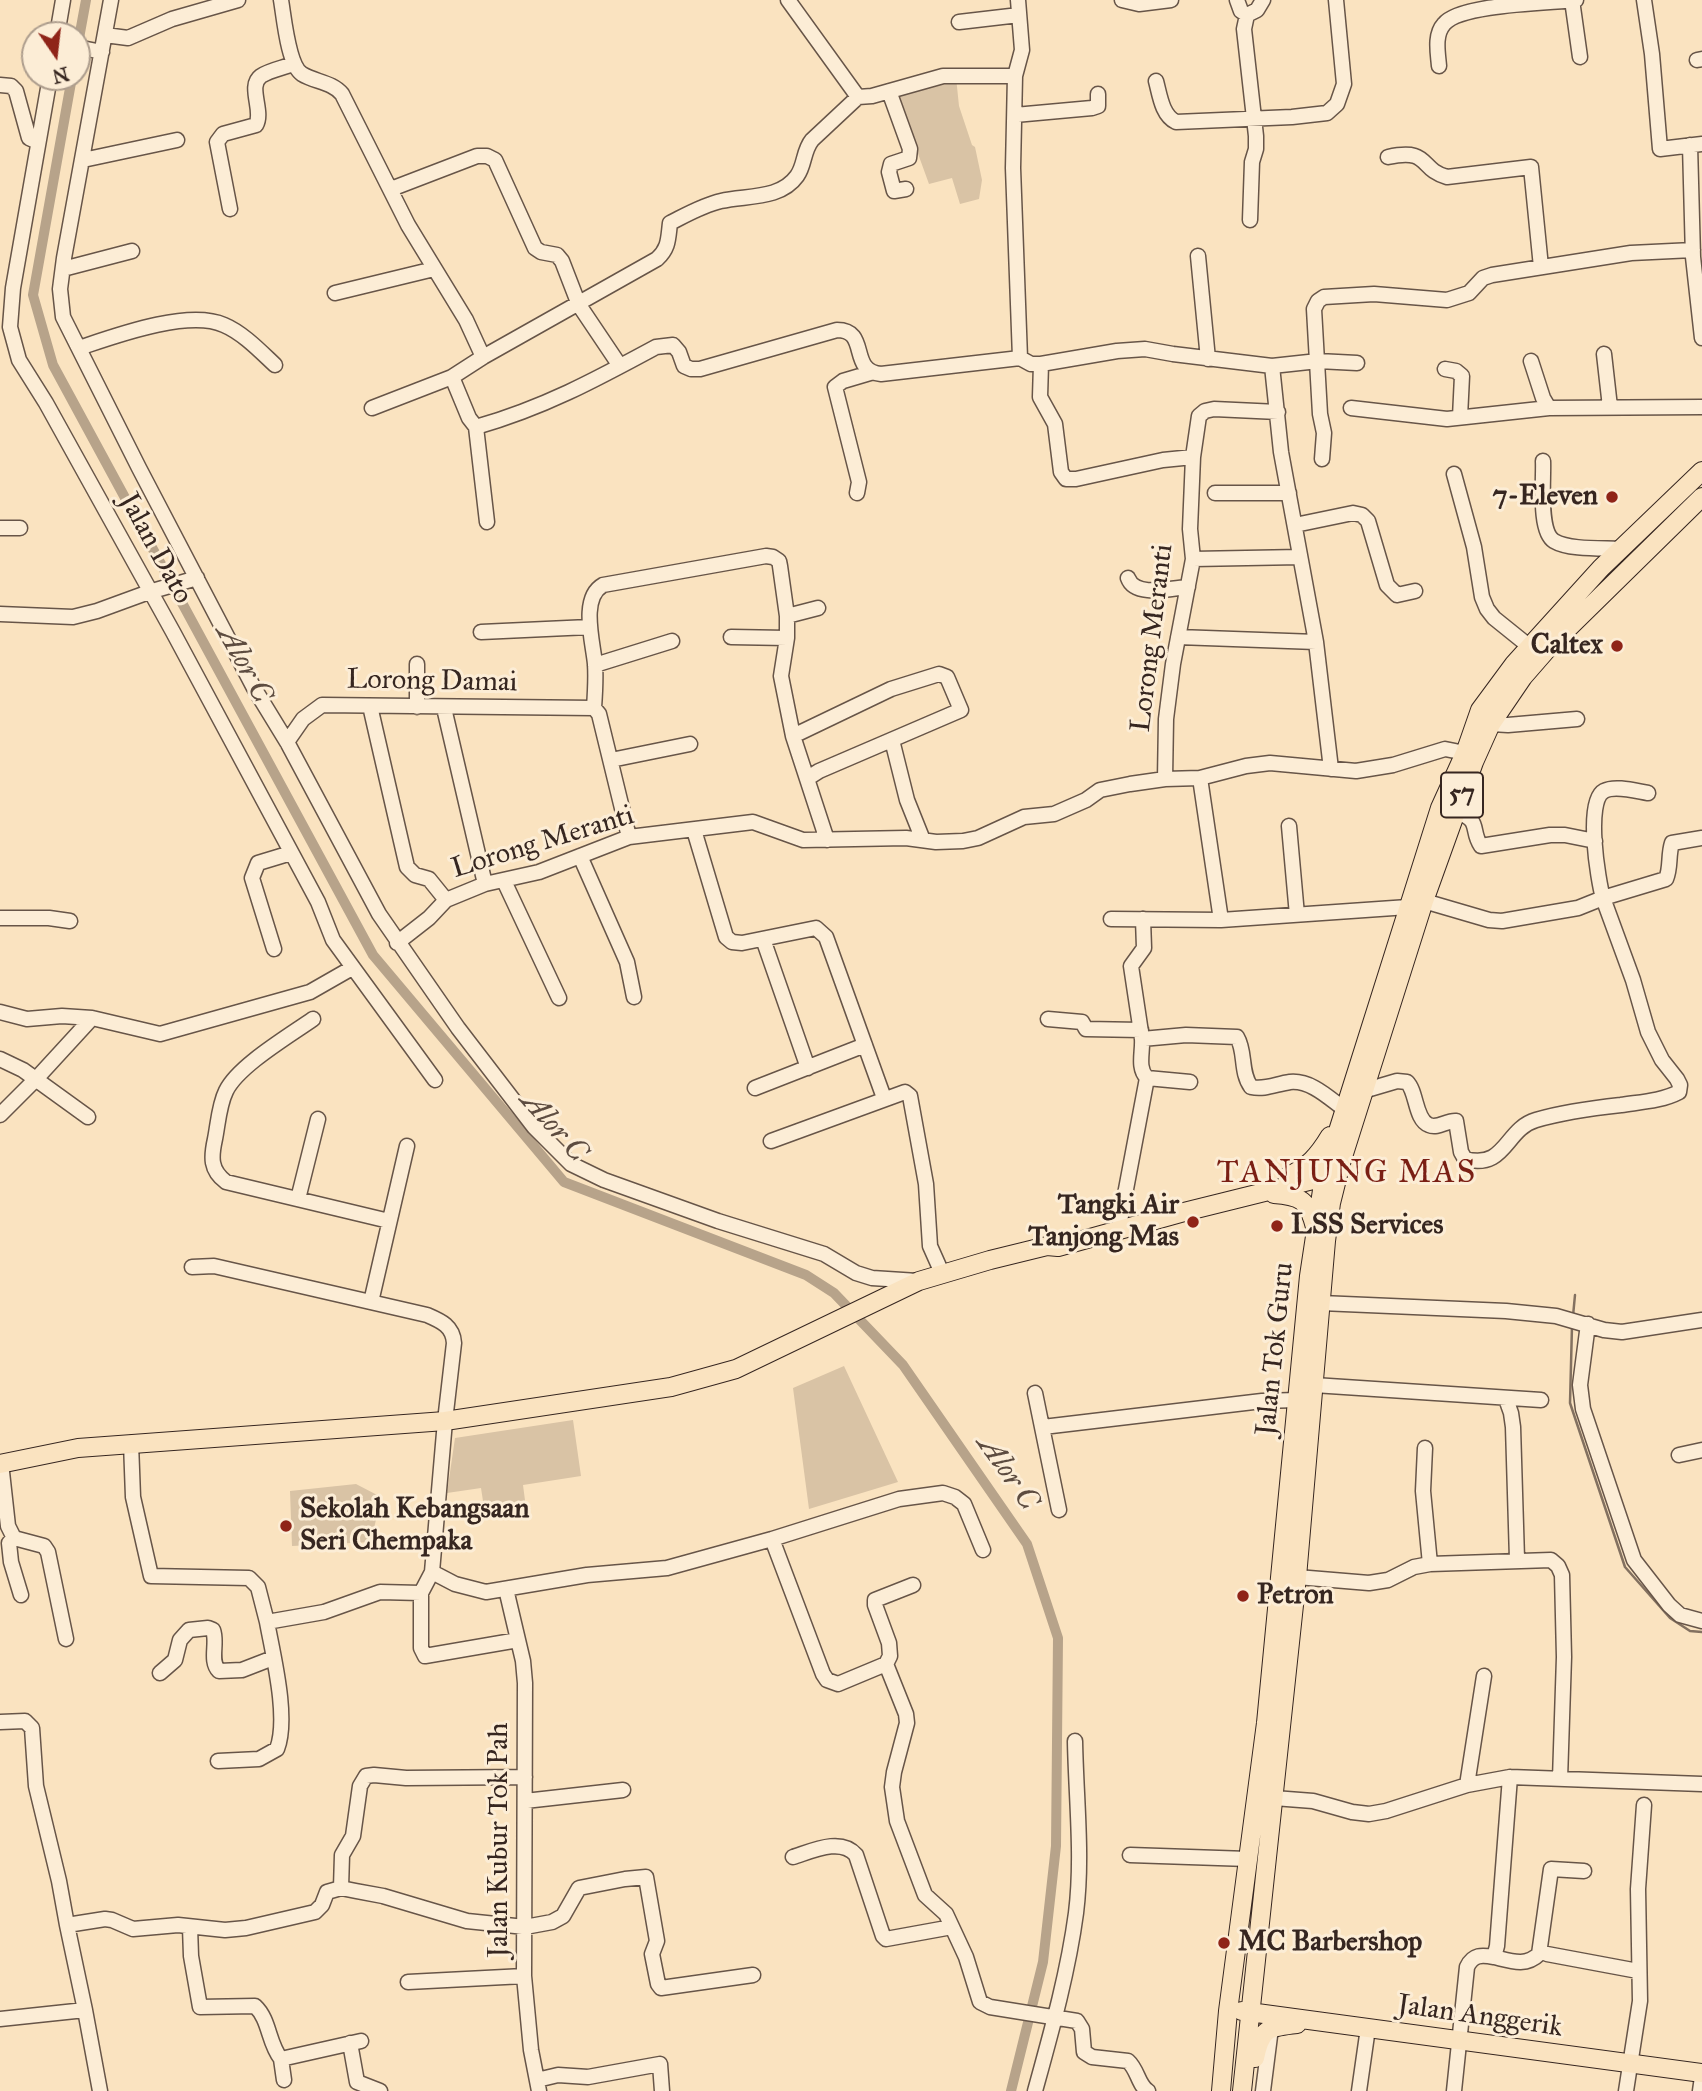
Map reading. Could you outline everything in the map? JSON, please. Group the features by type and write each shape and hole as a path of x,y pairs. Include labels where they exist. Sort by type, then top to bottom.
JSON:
{"main road":[{"name":"Jalan Tok Guru","path":"1242,2091 1245,2011 1256,1963 1266,1723 1297,1400 1316,1230 1333,1170 1363,1091 1440,808 1465,753 1480,710 1514,664 1601,568 1702,471"},
{"name":"Jalan Tok Guru","path":"1221,2091 1228,2011 1248,1859 1265,1796 1297,1577 1338,1131 1416,904 1491,724 1523,677 1550,646 1702,497"},
{"path":"1647,524 1661,538"},
{"path":"1288,1177 1309,1165 1331,1135 1338,1131"},
{"path":"1046,1246 1058,1247 1260,1193 1333,1170"},
{"path":"0,1463 65,1450 131,1443 445,1421 693,1382 736,1369 919,1281 943,1273 1046,1246 1060,1237 1288,1177 1333,1170"},
{"path":"1260,1193 1286,1195 1303,1201 1309,1207 1316,1230"},
{"path":"1230,2091 1245,2011 1256,1860 1265,1796"},
{"path":"1256,1963 1261,2000 1277,2022"},
{"path":"1245,2011 1277,2022"},
{"name":"Jalan Anggerik","path":"1277,2022 1318,2021 1702,2075"},
{"path":"1247,2091 1258,2043 1264,2032 1277,2022"}],"street":[{"path":"59,21 63,0"},
{"path":"111,0 63,270 61,303 64,317 195,578 397,943 520,1110 571,1164 642,1194 824,1254 856,1273 872,1278 919,1281"},
{"path":"105,35 128,38 172,19 238,0"},
{"path":"281,0 293,64 302,74 332,86 342,94 434,269 466,320 483,357"},
{"path":"788,0 858,97"},
{"path":"959,22 1018,5 1024,0"},
{"path":"1122,0 1139,4 1171,0"},
{"path":"1237,0 1241,11 1247,15"},
{"path":"1247,15 1258,10 1263,0"},
{"path":"1156,81 1164,109 1169,118 1176,122 1328,113 1337,104 1344,85 1336,0"},
{"path":"1439,66 1438,35 1443,25 1452,17 1509,2 1541,4 1574,0 1580,58"},
{"path":"1644,0 1652,54 1660,149 1696,144 1693,250 1702,338"},
{"path":"1018,5 1022,50 1015,76 1013,168 1020,358"},
{"path":"1247,15 1244,29 1256,118 1250,220"},
{"path":"91,50 100,52"},
{"path":"230,209 217,142 223,134 256,125 259,116 255,87 257,80 262,75 293,64"},
{"path":"372,408 452,377 657,260 669,244 670,223 714,203 752,198 787,186 798,175 806,147 811,140 858,97 943,76 1015,76"},
{"path":"0,85 11,86 16,90 29,138 38,142"},
{"name":"Jalan Dato","path":"47,91 13,288 10,327 19,360 47,403 136,562 318,902 333,940 435,1080"},
{"path":"889,91 910,149 909,158 891,164 889,172 894,191 906,189"},
{"path":"1015,115 1093,108 1098,106 1098,94"},
{"path":"83,160 177,140"},
{"path":"1388,158 1399,155 1419,157 1438,175 1447,177 1531,167 1541,267"},
{"path":"391,189 477,156 487,156 495,160 534,248 557,255 562,261 579,305 620,366"},
{"path":"1322,459 1324,432 1320,414 1314,309 1324,297 1374,294 1447,300 1469,293 1483,278 1631,253 1693,250"},
{"path":"63,270 132,251"},
{"path":"1198,256 1209,359"},
{"path":"335,293 434,269"},
{"path":"79,348 155,326 189,320 206,321 223,324 260,350 275,365"},
{"path":"476,427 561,398 656,347 666,345 673,345 679,352 684,366 700,369 845,330 856,340 861,361 870,373"},
{"path":"857,493 859,482 835,387 842,381 870,373 894,373 1020,358 1031,364 1041,364 1116,351 1146,349 1272,366 1318,361 1357,363"},
{"path":"1604,354 1610,407"},
{"path":"1531,361 1549,408"},
{"path":"1041,364 1040,397 1055,424 1062,472 1066,479 1163,460 1193,457"},
{"path":"1272,366 1281,452 1316,642 1331,769"},
{"path":"1445,369 1456,371 1462,376 1460,418"},
{"path":"452,377 469,418 476,427 486,522"},
{"path":"1351,408 1447,419 1549,408 1702,407"},
{"name":"Lorong Meranti","path":"1165,779 1166,719 1193,559 1190,529 1193,457 1199,416 1214,409 1278,412"},
{"path":"1544,461 1544,524 1553,541 1564,545 1621,550"},
{"path":"1454,474 1487,609 1530,648"},
{"path":"1215,493 1289,493"},
{"path":"1295,525 1353,513 1362,515 1368,521 1391,592 1397,595 1415,591"},
{"path":"0,528 20,528"},
{"path":"629,837 599,714 594,708 595,665 589,628 592,596 596,589 603,585 766,556 779,561 787,616 787,638 781,676 793,736 827,840"},
{"path":"1193,559 1300,557"},
{"path":"0,614 73,617 195,578"},
{"path":"1128,578 1130,585 1147,590 1188,587"},
{"path":"787,616 818,608"},
{"path":"481,632 589,628"},
{"path":"731,637 787,638"},
{"path":"1178,637 1316,642"},
{"path":"595,665 672,641"},
{"path":"416,707 417,664"},
{"path":"793,736 891,689 939,674 947,677 961,710 818,771 808,778"},
{"name":"Lorong Damai","path":"287,743 303,719 322,705 594,708"},
{"path":"370,706 407,867 415,875 429,879 446,900"},
{"path":"444,708 485,884"},
{"path":"1491,724 1577,719"},
{"path":"892,740 907,800 923,840"},
{"path":"611,760 690,744"},
{"name":"Lorong Meranti","path":"397,943 429,918 446,900 485,884 539,872 629,837 753,822 803,841 963,841 978,838 1024,817 1054,814 1071,808 1100,790 1165,779 1200,778 1270,763 1356,771 1372,770 1445,749 1465,753"},
{"path":"1200,778 1221,920"},
{"path":"1363,1091 1397,1081 1407,1082 1413,1088 1422,1119 1428,1125 1456,1121 1461,1152 1465,1159 1472,1161 1497,1155 1506,1148 1516,1130 1537,1119 1584,1109 1636,1103 1679,1092 1678,1079 1662,1060 1648,1032 1633,980 1603,898 1595,841 1597,798 1603,791 1612,789 1648,793"},
{"path":"1456,812 1476,825 1477,842 1481,846 1550,835 1595,841"},
{"path":"1289,826 1297,915"},
{"path":"694,831 726,937 732,942 742,943 816,928 822,931 832,950 884,1098"},
{"path":"1111,919 1221,920 1416,904 1502,921 1578,908 1662,881 1668,874 1672,843 1702,838"},
{"path":"274,949 252,878 258,863 292,853"},
{"path":"580,856 627,961 634,997"},
{"path":"504,881 559,998"},
{"path":"0,918 70,921"},
{"path":"1120,1222 1147,1078 1141,1069 1142,1035 1131,966 1144,948 1143,919"},
{"path":"763,939 808,1068"},
{"path":"0,1012 27,1019 62,1016 92,1018 149,1033 170,1032 310,992 352,968"},
{"path":"0,1115 92,1018"},
{"path":"313,1019 271,1049 230,1084 225,1094 211,1155 213,1167 218,1176 226,1182 389,1221"},
{"path":"1048,1019 1082,1022 1086,1029 1142,1035 1237,1037 1244,1071 1251,1087 1261,1089 1290,1082 1306,1084 1345,1109"},
{"path":"755,1088 865,1045"},
{"path":"0,1059 23,1070 88,1117"},
{"path":"1147,1078 1190,1082"},
{"path":"771,1141 905,1091 910,1096 926,1184 930,1246 943,1273"},
{"path":"298,1199 318,1119"},
{"path":"371,1302 407,1146"},
{"path":"192,1267 214,1266 427,1315 445,1323 454,1335 432,1572 421,1593 421,1648 425,1656 518,1640"},
{"path":"1321,1303 1506,1311 1556,1316 1604,1330 1622,1332 1702,1320"},
{"path":"1586,1323 1580,1385 1583,1409 1634,1560 1680,1615 1702,1621"},
{"path":"1314,1385 1541,1400"},
{"path":"1035,1393 1059,1510"},
{"path":"1506,1399 1513,1427 1517,1559"},
{"path":"1043,1427 1249,1402 1297,1400"},
{"path":"131,1443 133,1497 151,1576 249,1578 258,1587 273,1658 281,1716 280,1742 277,1749 259,1759 218,1761"},
{"path":"1425,1448 1423,1490 1430,1564"},
{"path":"1679,1455 1702,1450"},
{"path":"0,1463 8,1526 14,1538 44,1546 48,1552 66,1639"},
{"path":"432,1572 469,1589 486,1592 587,1575 667,1569 899,1499 943,1493 964,1504 983,1550"},
{"path":"14,1538 9,1543 9,1551 21,1595"},
{"path":"772,1539 827,1680 842,1683 886,1664 890,1656 889,1643 875,1600 914,1586"},
{"path":"1297,1577 1369,1583 1388,1580 1414,1567 1430,1564 1517,1559 1550,1560 1558,1566 1562,1575 1564,1657 1560,1779"},
{"name":"Jalan Kubur Tok Pah","path":"506,1589 525,1683 524,1976 531,2050 538,2085"},
{"path":"267,1622 324,1612 380,1592 421,1593"},
{"path":"160,1673 175,1660 180,1640 189,1630 213,1630 214,1664 219,1671 242,1670 273,1658"},
{"path":"886,1664 907,1723 892,1787 897,1821 924,1893 946,1914 966,1957 980,2002 990,2007 1077,2021 1080,2024 1082,2047 1086,2054 1128,2061 1136,2070 1142,2087 1148,2091"},
{"path":"1467,1785 1484,1676"},
{"path":"0,1722 25,1721 32,1728 36,1786 59,1881 100,2091"},
{"path":"1035,2091 1076,1902 1078,1862 1075,1741"},
{"path":"341,1888 342,1855 353,1836 360,1786 366,1776 429,1779 525,1777"},
{"path":"1265,1796 1313,1801 1369,1814 1467,1785 1510,1777 1702,1784"},
{"path":"1494,1957 1510,1777"},
{"path":"525,1801 623,1790"},
{"path":"1626,2091 1640,2001 1638,1889 1644,1805"},
{"path":"793,1857 838,1846 852,1850 886,1939 952,1927"},
{"path":"1130,1855 1248,1859"},
{"path":"1454,2091 1468,1964 1479,1955 1514,1962 1533,1960 1539,1954 1550,1869 1584,1871"},
{"path":"66,1925 105,1919 133,1929 178,1925 225,1930 246,1928 281,1918 306,1916 322,1905 327,1892 341,1888 383,1896 467,1921 525,1927 552,1922 563,1916 579,1888 646,1877 657,1941 652,1954 661,1989 753,1975"},
{"path":"190,1927 198,2005 205,2008 255,2007 265,2020 273,2049 281,2059 284,2080"},
{"path":"1547,1954 1638,1970"},
{"path":"408,1982 524,1976"},
{"path":"0,2019 85,2010"},
{"path":"1263,2091 1277,2022"},
{"path":"1359,2091 1368,2028"},
{"path":"281,2059 356,2042 357,2082 380,2091"},
{"path":"538,2085 558,2075 588,2077 660,2064 662,2091"},
{"path":"1700,2091 1702,2075"}],"shaded area":[{"path":"956,77 959,106 975,147 982,180 979,199 960,204 952,178 929,184 897,96"},
{"path":"844,1366 898,1482 809,1509 793,1388"},
{"path":"573,1420 581,1476 523,1485 526,1508 485,1514 481,1488 447,1493 455,1438"},
{"path":"356,1484 381,1497 371,1542 292,1546 290,1491"}],"waterway":[{"name":"Alor C","path":"82,21 86,0"},
{"name":"Alor C","path":"69,91 33,295 53,365 373,955 564,1182 806,1275 834,1293 903,1365 1027,1544 1058,1638 1056,1846 1043,1962 1011,2091"},
{"path":"1573,1316 1575,1295"},
{"path":"1572,1326 1570,1403 1625,1567 1670,1618 1690,1631 1702,1632"}],"place":[{"name":"7-Eleven","path":"1612,497"},
{"name":"Caltex","path":"1617,646"},
{"name":"Tangki Air Tanjong Mas","path":"1193,1222"},
{"name":"LSS Services","path":"1277,1226"},
{"name":"Sekolah Kebangsaan Seri Chempaka","path":"286,1526"},
{"name":"Petron","path":"1243,1596"},
{"name":"MC Barbershop","path":"1224,1943"}],"district":[{"name":"TANJUNG MAS","path":"1347,1174"}]}
